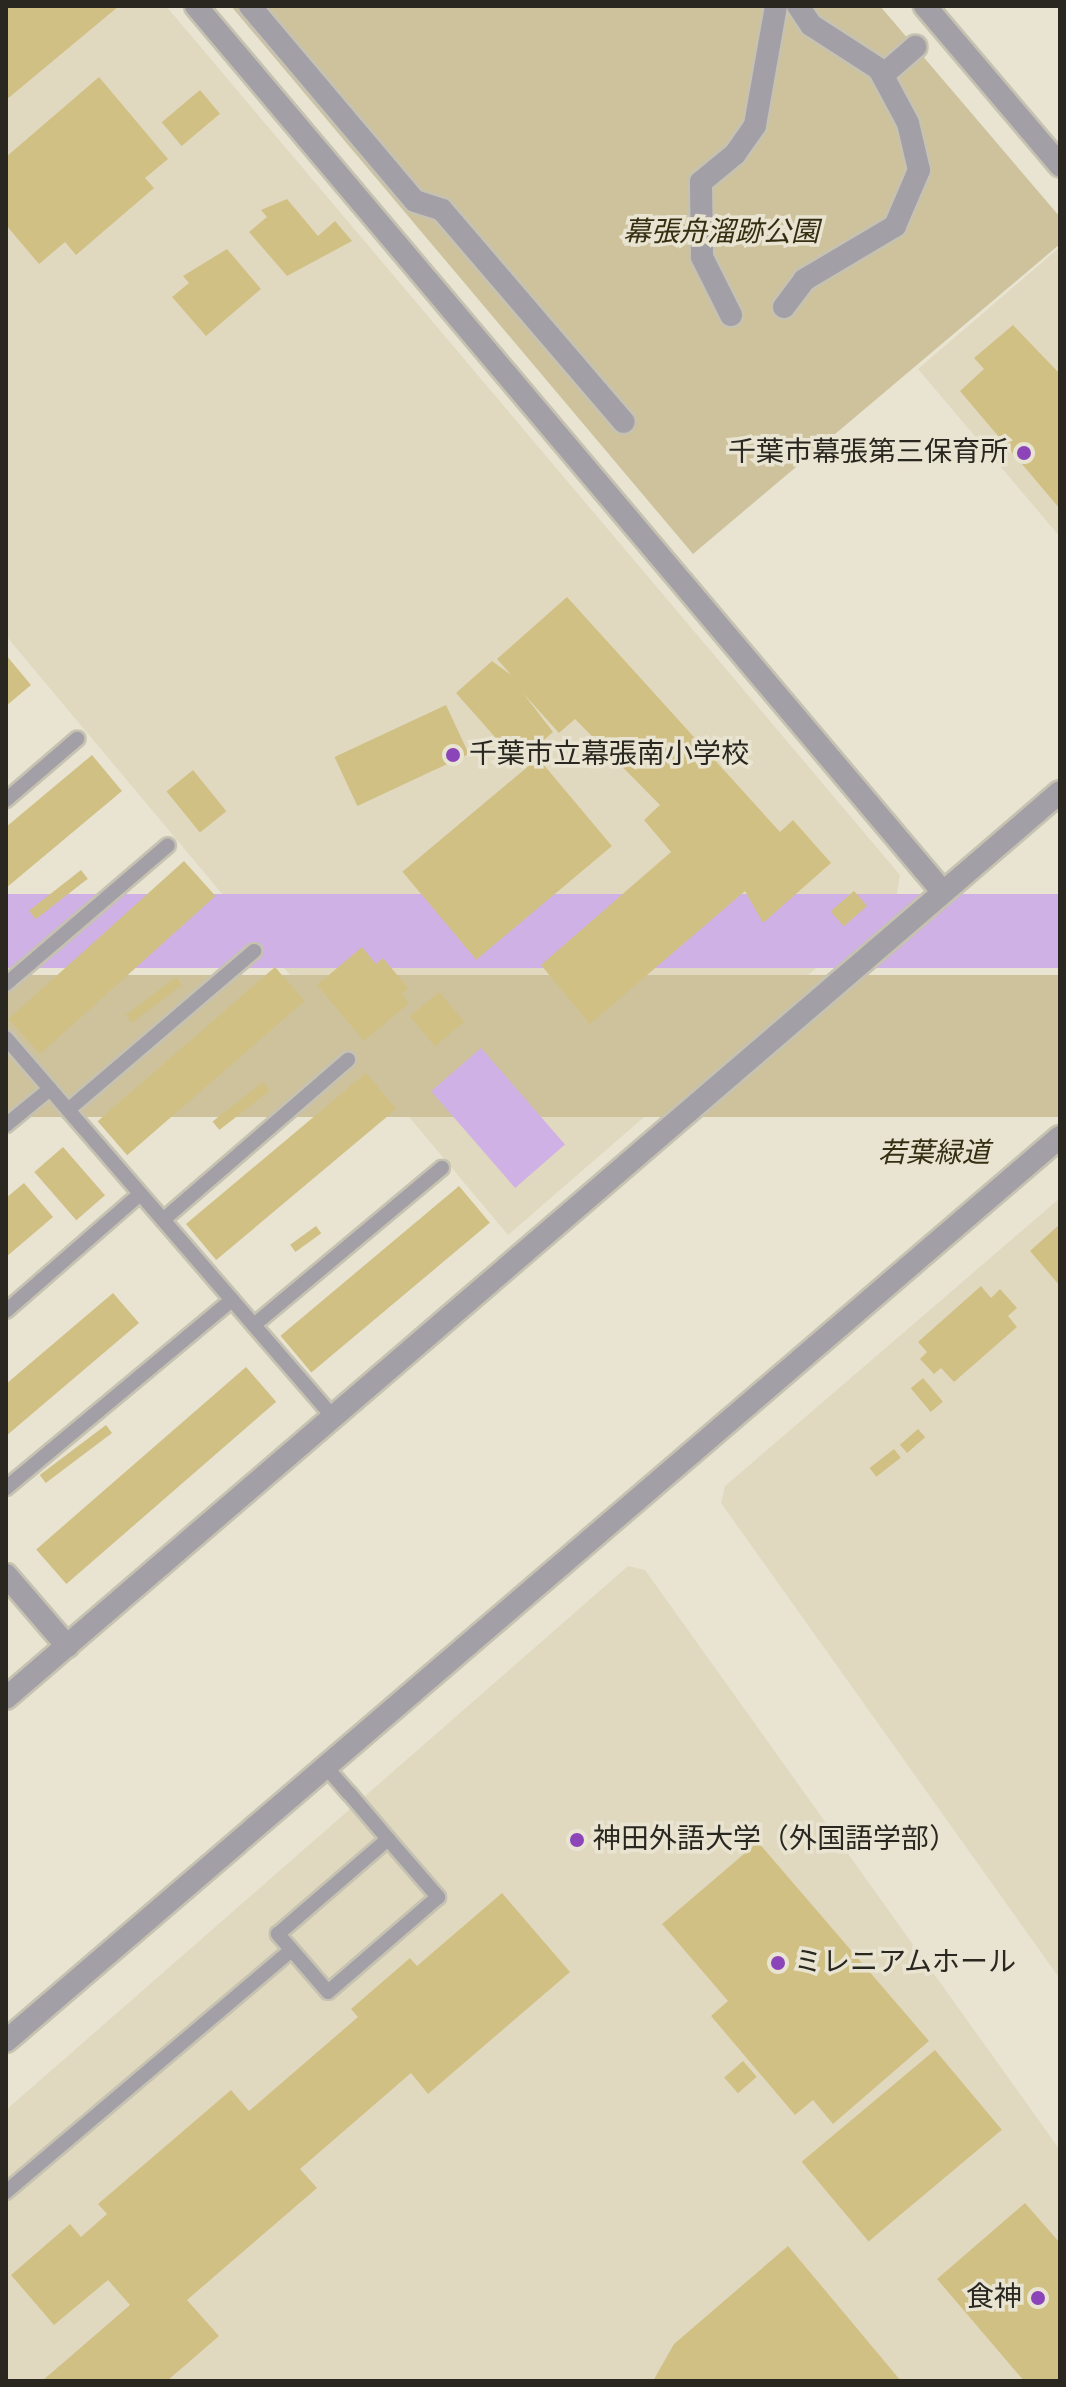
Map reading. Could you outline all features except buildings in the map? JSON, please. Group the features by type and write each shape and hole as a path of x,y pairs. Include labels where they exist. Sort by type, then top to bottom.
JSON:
{"street":[{"path":"196,6 943,892"},
{"path":"250,6 415,201 442,210 624,422"},
{"path":"731,315 702,257 701,182 748,141 773,34 776,6"},
{"path":"784,307 804,280 884,234 908,207 918,154 883,75 858,50 811,25 798,6"},
{"path":"929,7 1060,165"},
{"path":"773,34 811,25"},
{"path":"883,75 915,47"},
{"path":"6,1698 331,1414 1060,792"},
{"path":"6,2041 1060,1137"},
{"path":"6,1575 67,1646"}],"lane":[{"path":"6,800 77,739"},
{"path":"6,984 168,845"},
{"path":"68,1110 254,951"},
{"path":"6,1038 331,1414"},
{"path":"163,1220 348,1060"},
{"path":"6,1125 50,1089"},
{"path":"254,1325 442,1168"},
{"path":"6,1311 140,1194"},
{"path":"6,1488 232,1300"},
{"path":"326,1767 438,1897 328,1992 278,1934 388,1839"},
{"path":"6,2192 291,1950"}],"shaded area":[{"name":"千葉市立幕張南小学校","path":"6,6 166,6 900,875 896,899 508,1235 6,636"},
{"name":"千葉市幕張第三保育所","path":"1060,247 1060,537 918,369"},
{"path":"6,894 1060,894 1060,968 6,968"},
{"path":"481,1048 565,1145 515,1188 431,1091"},
{"path":"1060,1198 1060,1979 721,1503 725,1486"},
{"name":"神田外語大学（外国語学部）","path":"628,1566 645,1570 1060,2150 1060,2381 6,2381 6,2110"}],"green space":[{"name":"幕張舟溜跡公園","path":"231,6 880,6 1060,217 1060,244 693,554"},
{"path":"6,975 1060,975 1060,1117 6,1117"}],"place":[{"name":"千葉市幕張第三保育所","path":"1024,453"},
{"name":"千葉市立幕張南小学校","path":"453,755"},
{"name":"神田外語大学（外国語学部）","path":"577,1840"},
{"name":"ミレニアムホール","path":"778,1963"},
{"name":"食神","path":"1038,2298"}],"park label":[{"name":"若葉緑道","path":"934,1154"}]}
